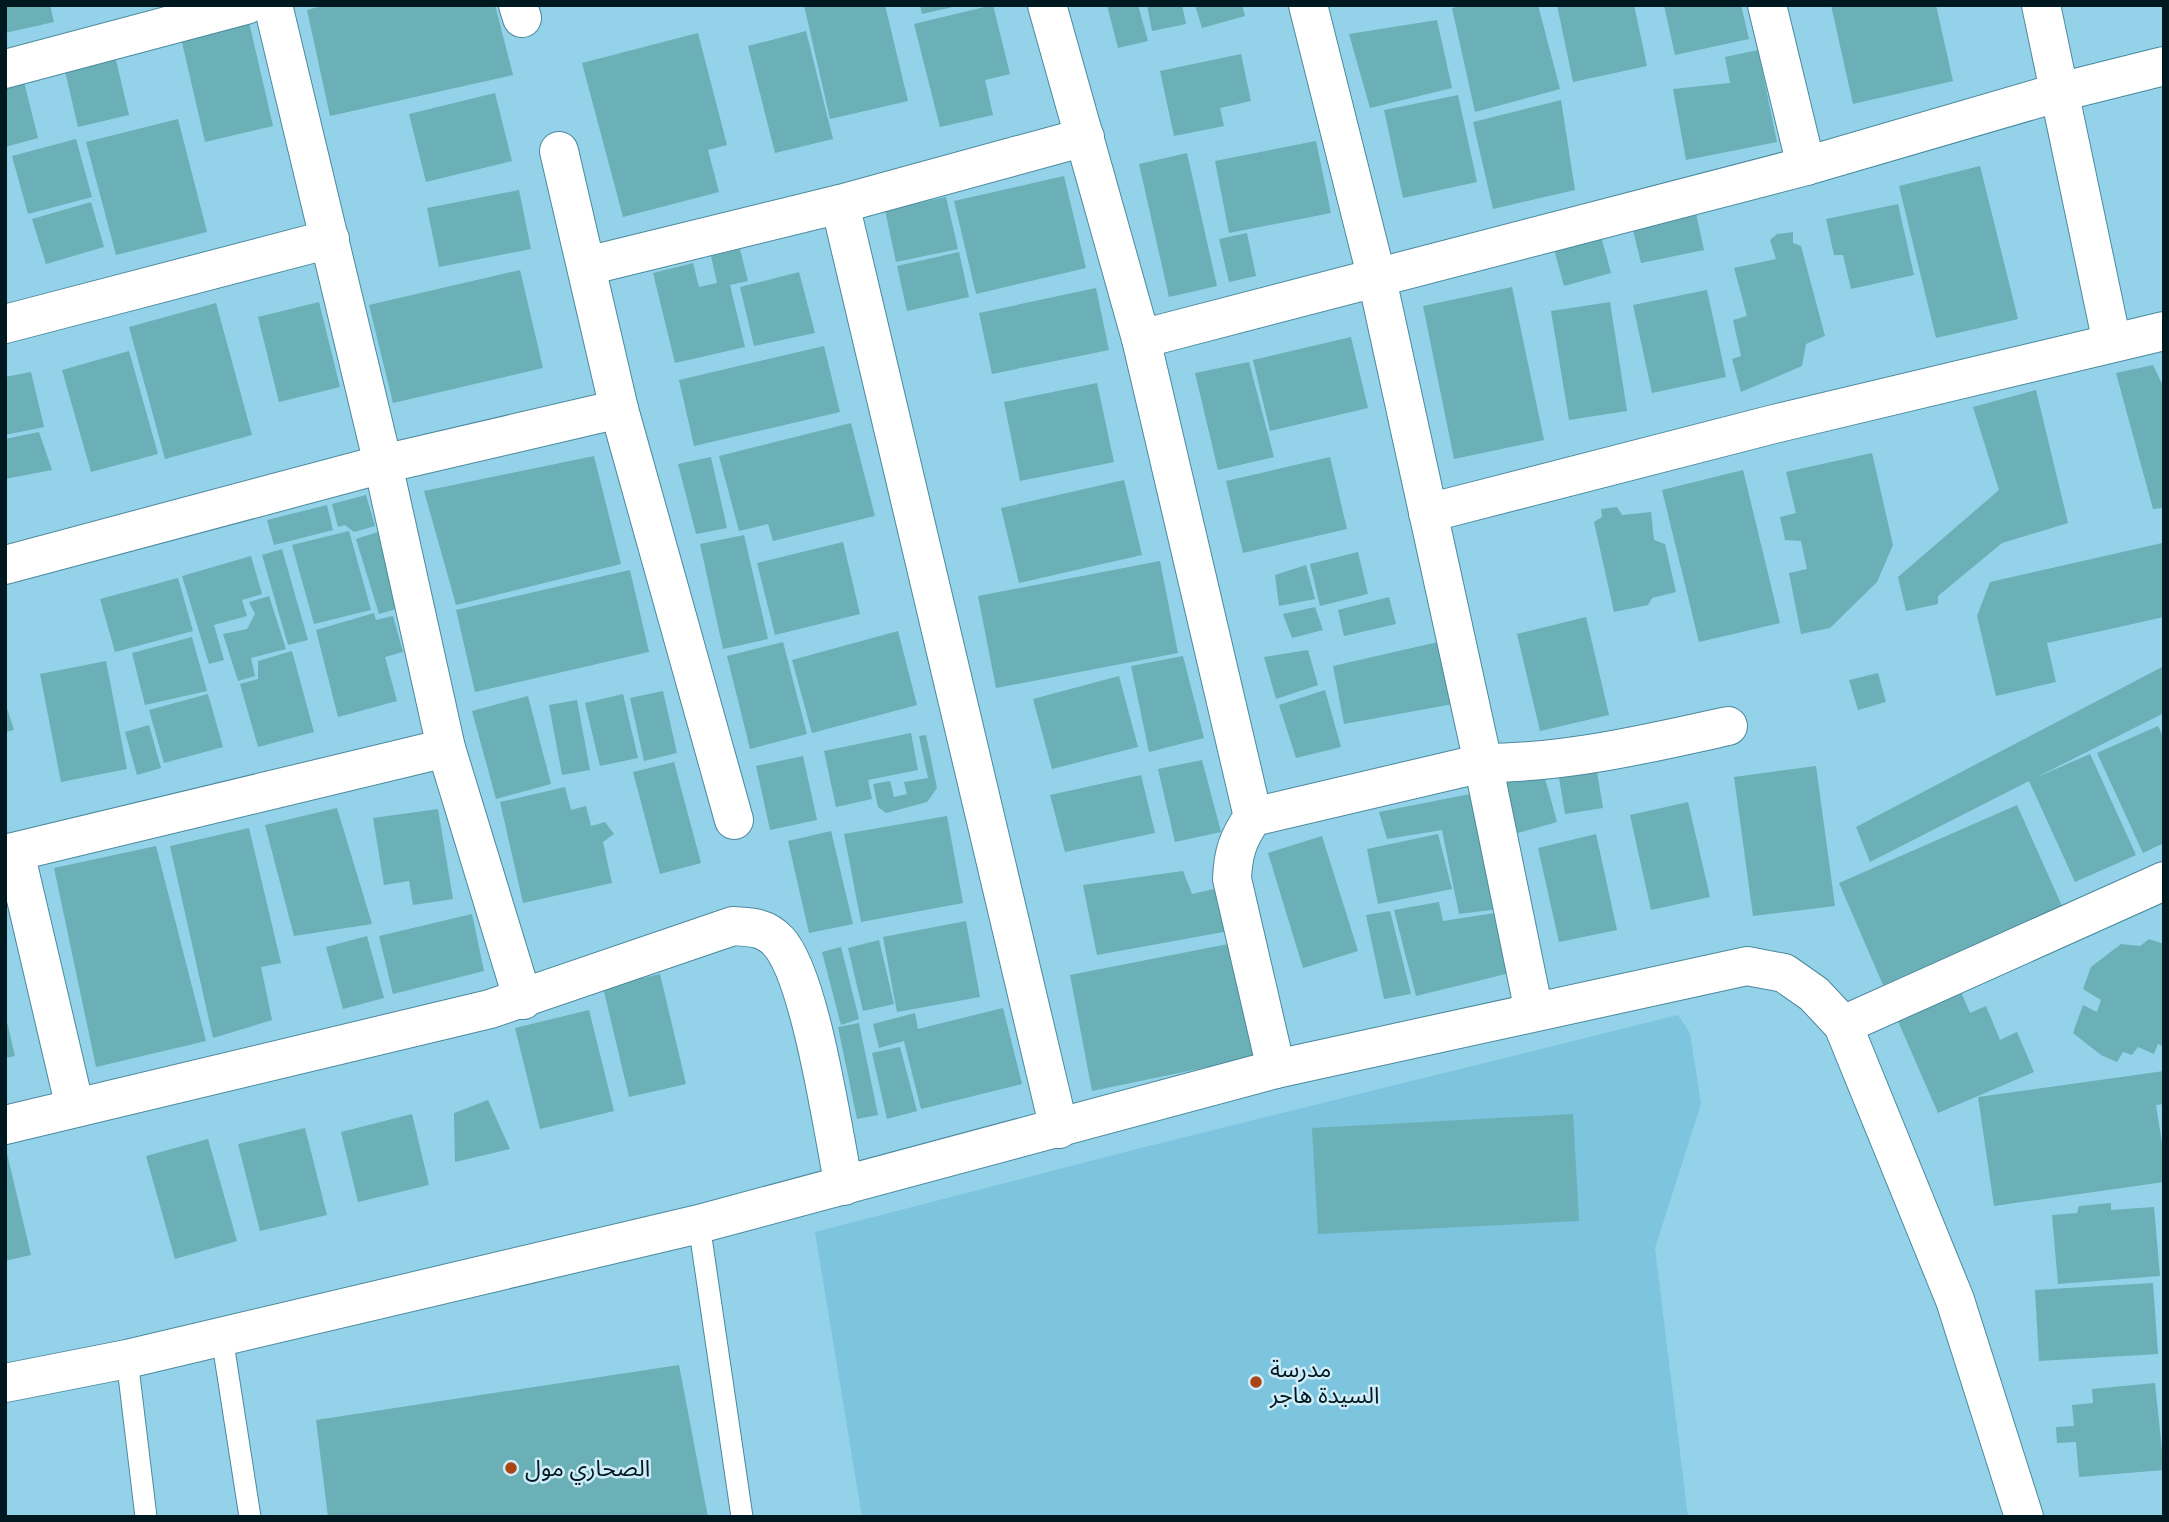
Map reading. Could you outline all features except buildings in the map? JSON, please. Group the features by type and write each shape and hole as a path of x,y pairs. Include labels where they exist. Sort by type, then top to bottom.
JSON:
{"street":[{"path":"5,69 246,5"},
{"path":"273,5 383,464 446,748 523,1000"},
{"path":"1048,5 1141,339 1254,817"},
{"path":"1309,5 1377,279 1483,763 1534,1012"},
{"path":"1767,5 1806,166"},
{"path":"2041,5 2112,343"},
{"path":"1141,339 1806,166 2060,92 2164,66"},
{"path":"587,266 840,204 1085,137"},
{"path":"559,151 619,409 734,820"},
{"path":"840,204 1059,1129"},
{"path":"5,324 330,239"},
{"path":"1428,513 2164,331"},
{"path":"5,565 383,464 619,409"},
{"path":"1276,1069 1232,879 1233,855 1240,835 1254,817 1483,763 1550,760 1634,747 1728,726"},
{"path":"75,1108 10,853 446,748"},
{"path":"1843,1025 2164,881"},
{"path":"5,1125 523,1000 733,926 758,927 778,941 799,980 844,1186"},
{"path":"5,1383 127,1359 699,1224 1276,1069 1747,966 1784,973 1814,994 1843,1025 1955,1300 2024,1517"}],"lane":[{"path":"699,1224 742,1517"},
{"path":"222,1337 250,1517"},
{"path":"127,1359 146,1517"}],"shaded area":[{"name":"مدرسة السيدة هاجر","path":"1678,1015 1690,1033 1701,1104 1655,1248 1688,1517 862,1517 815,1232"}],"place":[{"name":"مدرسة السيدة هاجر","path":"1256,1382"},
{"name":"الصحاري مول","path":"511,1468"}]}
